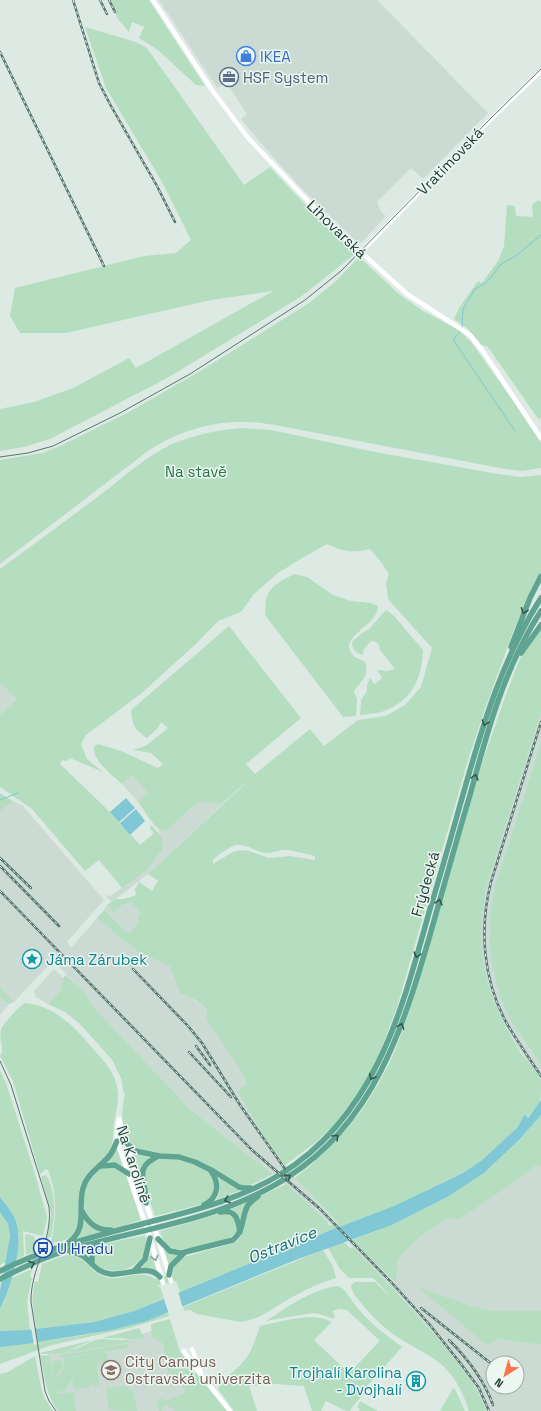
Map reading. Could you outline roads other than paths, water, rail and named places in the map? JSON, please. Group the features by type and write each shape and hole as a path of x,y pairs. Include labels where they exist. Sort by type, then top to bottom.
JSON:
{"main road":[{"path":"497,686 518,627 541,576"},
{"name":"Frýdecká","path":"305,1161 334,1130 363,1092 392,1033 416,961 472,761 497,686 520,636 541,598"},
{"name":"Frýdecká","path":"305,1161 339,1133 360,1108 375,1083 398,1035 422,964 478,763 504,687 525,638 541,611"},
{"path":"504,687 524,649 541,625"},
{"path":"63,1249 77,1234 80,1226 82,1211 81,1195 84,1184 92,1172 100,1166 111,1153 117,1141"},
{"path":"125,1142 138,1152 183,1158 198,1163 241,1188 264,1187"},
{"path":"146,1203 147,1197 142,1182 142,1172 148,1163 159,1156"},
{"path":"0,1279 63,1249 123,1236 206,1214 233,1205 264,1187 284,1172 305,1161"},
{"path":"100,1166 113,1164 122,1168 129,1174"},
{"path":"189,1212 209,1202 216,1194 217,1181 207,1168"},
{"path":"0,1271 30,1258 121,1230 189,1212 264,1187"},
{"path":"158,1239 170,1251 184,1254 229,1242 235,1239 240,1232 249,1204 264,1187"},
{"path":"82,1211 87,1220 96,1228 103,1230 121,1230"},
{"path":"206,1214 226,1211 231,1212 238,1220 240,1232"},
{"path":"134,1271 145,1259 150,1238"},
{"path":"92,1264 91,1257 93,1250 103,1241"},
{"path":"63,1249 80,1254 98,1270 107,1274 134,1271 151,1272 158,1275 162,1280"},
{"path":"170,1278 171,1266 184,1254"}],"street":[{"name":"Lihovarská","path":"153,0 222,104 249,139 315,209 360,252 413,299 464,330 479,345 541,438"},
{"name":"Vratimovská","path":"360,252 497,113 541,71"},
{"name":"Na Karolíně","path":"162,1280 150,1238 117,1141 119,1119 125,1142 170,1278"},
{"path":"192,1349 203,1377"},
{"path":"184,1351 192,1364 230,1411"}],"water":[{"path":"126,798 135,808 119,822 110,812"},
{"path":"136,809 145,821 130,835 120,823"},
{"path":"541,1100 541,1115 519,1140 484,1173 449,1196 392,1225 293,1261 147,1321 112,1330 0,1347 0,1331 27,1330 94,1322 134,1311 331,1230 394,1206 463,1173 482,1160 517,1128 524,1115 528,1118"},
{"path":"0,1197 10,1211 17,1226 18,1245 17,1256 8,1291 0,1309 0,1290 10,1237 8,1224 0,1212"}],"waterway":[{"path":"462,328 463,309 475,289 490,279 500,265 517,255 541,235"},
{"path":"462,331 455,337 454,341 515,431"},
{"path":"0,800 18,793"}],"tram line":[{"path":"0,457 28,453 53,446 120,413 190,374 305,300 341,271 541,69"},
{"path":"0,1061 11,1085 49,1207 48,1231 34,1278 31,1302 45,1391 49,1401 56,1411"}],"railway":[{"path":"73,0 99,83 157,186 175,222"},
{"path":"100,0 107,14"},
{"path":"109,0 115,12"},
{"path":"0,52 104,266"},
{"path":"541,722 491,882 487,900 484,936 488,971 498,1006 510,1029 541,1076"},
{"path":"0,858 31,888"},
{"path":"0,866 59,926"},
{"path":"0,891 252,1150 319,1208 392,1283 430,1325 461,1364 479,1388 489,1411"},
{"path":"133,969 188,1026 202,1043 240,1105 285,1169"},
{"path":"196,1046 210,1065"},
{"path":"189,1052 231,1097"},
{"path":"421,1308 485,1359"},
{"path":"449,1340 475,1370 493,1405"}],"place":[{"name":"IKEA","path":"246,56"},
{"name":"HSF System","path":"229,77"},
{"name":"Jáma Zárubek","path":"32,959"},
{"name":"U Hradu","path":"43,1248"},
{"name":"City Campus Ostravská univerzita","path":"111,1370"},
{"name":"Trojhalí Karolina - Dvojhalí","path":"416,1381"}],"park label":[{"name":"Na stavě","path":"196,471"}],"water label":[{"name":"Ostravice","path":"282,1245"}]}
